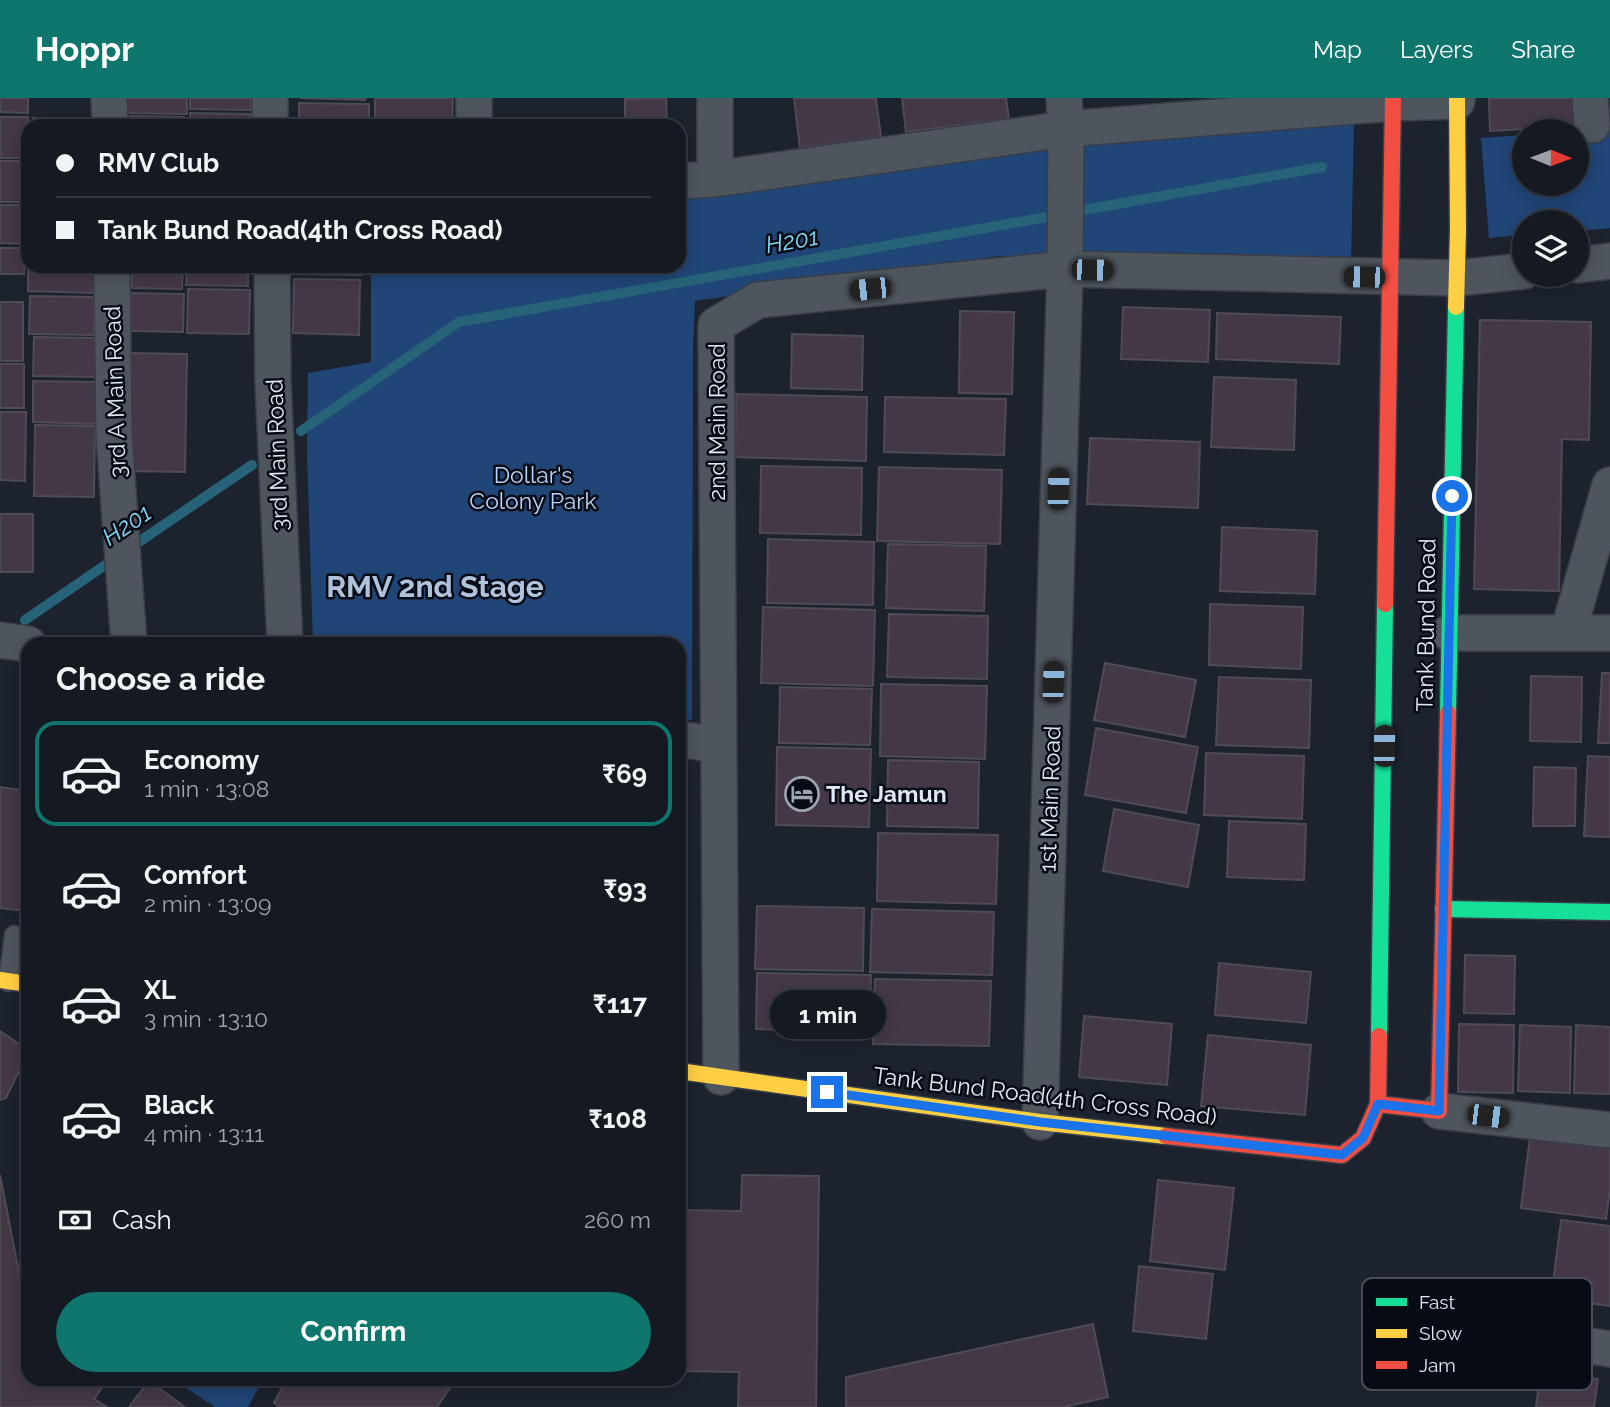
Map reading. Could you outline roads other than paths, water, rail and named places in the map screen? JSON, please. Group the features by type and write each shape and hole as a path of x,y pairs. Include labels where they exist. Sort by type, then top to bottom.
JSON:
{"street":[{"path":"109,98 110,119"},
{"path":"270,98 270,119"},
{"path":"474,98 474,119"},
{"path":"715,98 715,179"},
{"path":"686,181 715,179 1065,128 1393,100 1457,99"},
{"name":"Tank Bund Road","path":"1439,1111 1458,230 1457,99"},
{"name":"Tank Bund Road","path":"1378,1104 1393,100"},
{"name":"1st Main Road","path":"1040,1122 1065,261 1065,128"},
{"name":"2nd Main Road","path":"721,1077 716,325 758,300 1065,261 1391,277"},
{"path":"1589,264 1610,261"},
{"path":"1391,277 1457,270 1512,271"},
{"name":"3rd A Main Road","path":"112,273 114,435 129,637"},
{"name":"3rd Main Road","path":"272,273 273,382 285,637"},
{"path":"1568,633 1610,485"},
{"path":"1449,633 1610,633"},
{"path":"0,640 21,643"},
{"path":"686,740 719,745"},
{"path":"1443,909 1610,912"},
{"name":"Tank Bund Road(4th Cross Road)","path":"686,1072 1040,1122 1342,1155 1363,1138 1378,1104"},
{"path":"1378,1104 1610,1130"},
{"path":"1592,1346 1610,1349"}],"lane":[{"path":"4,981 14,935"}],"waterway":[{"name":"H201","path":"1073,212 1322,167"},
{"name":"H201","path":"301,431 459,322 1058,215"},
{"name":"H201","path":"130,548 252,465"},
{"name":"H201","path":"25,620 114,559"}],"place":[{"name":"The Jamun","path":"802,794"}],"district":[{"name":"RMV 2nd Stage","path":"435,587"}],"park label":[{"name":"Dollar's Colony Park","path":"533,488"}]}
